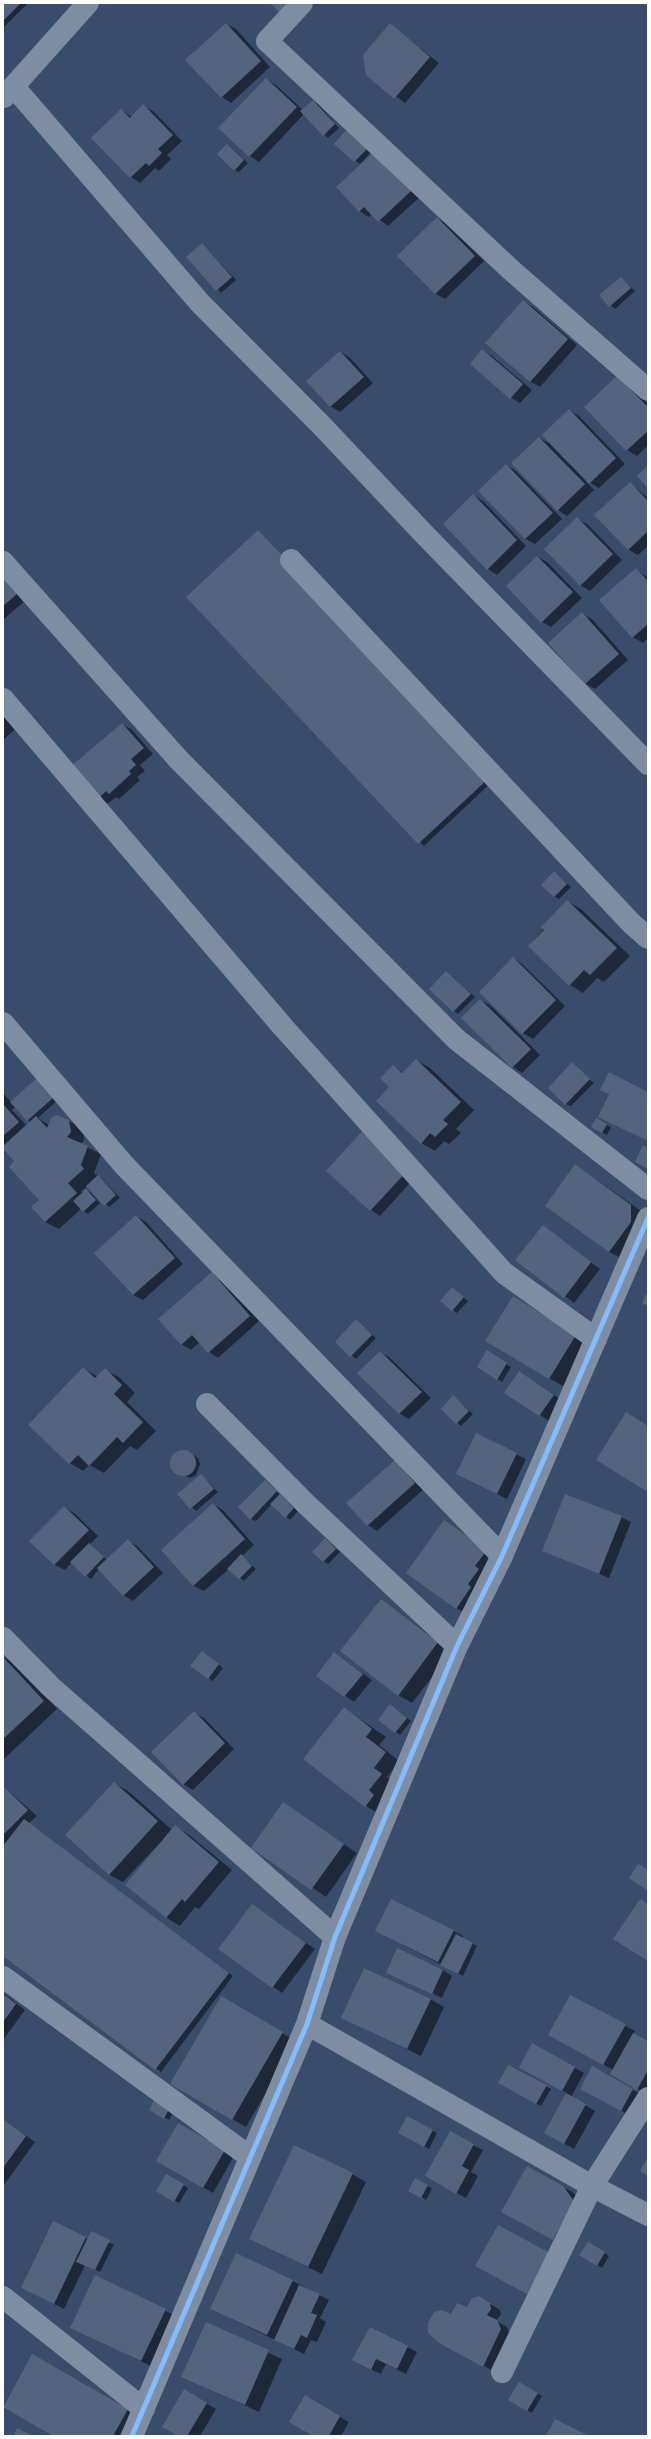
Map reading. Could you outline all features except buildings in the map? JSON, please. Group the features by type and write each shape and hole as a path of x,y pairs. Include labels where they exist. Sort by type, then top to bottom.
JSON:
{"street":[{"path":"88,3 9,93 200,303 323,427 424,534 648,764"},
{"path":"302,3 267,41 510,269 648,390"},
{"path":"291,560 625,917 648,938"},
{"path":"3,562 179,760 456,1039 648,1189"},
{"path":"3,699 283,1027 504,1273 596,1339"},
{"path":"3,1023 124,1165 502,1556"},
{"path":"132,2436 307,2024 335,1937 457,1646 502,1556 648,1218"},
{"path":"207,1404 305,1503 457,1646"},
{"path":"3,1638 51,1687 335,1937"},
{"path":"3,1977 250,2158"},
{"path":"307,2024 592,2186 648,2215"},
{"path":"502,2372 592,2186 648,2098"},
{"path":"3,2297 144,2409"}],"cycle path":[{"path":"132,2436 307,2024 335,1937 457,1646 502,1556 648,1218"}]}
